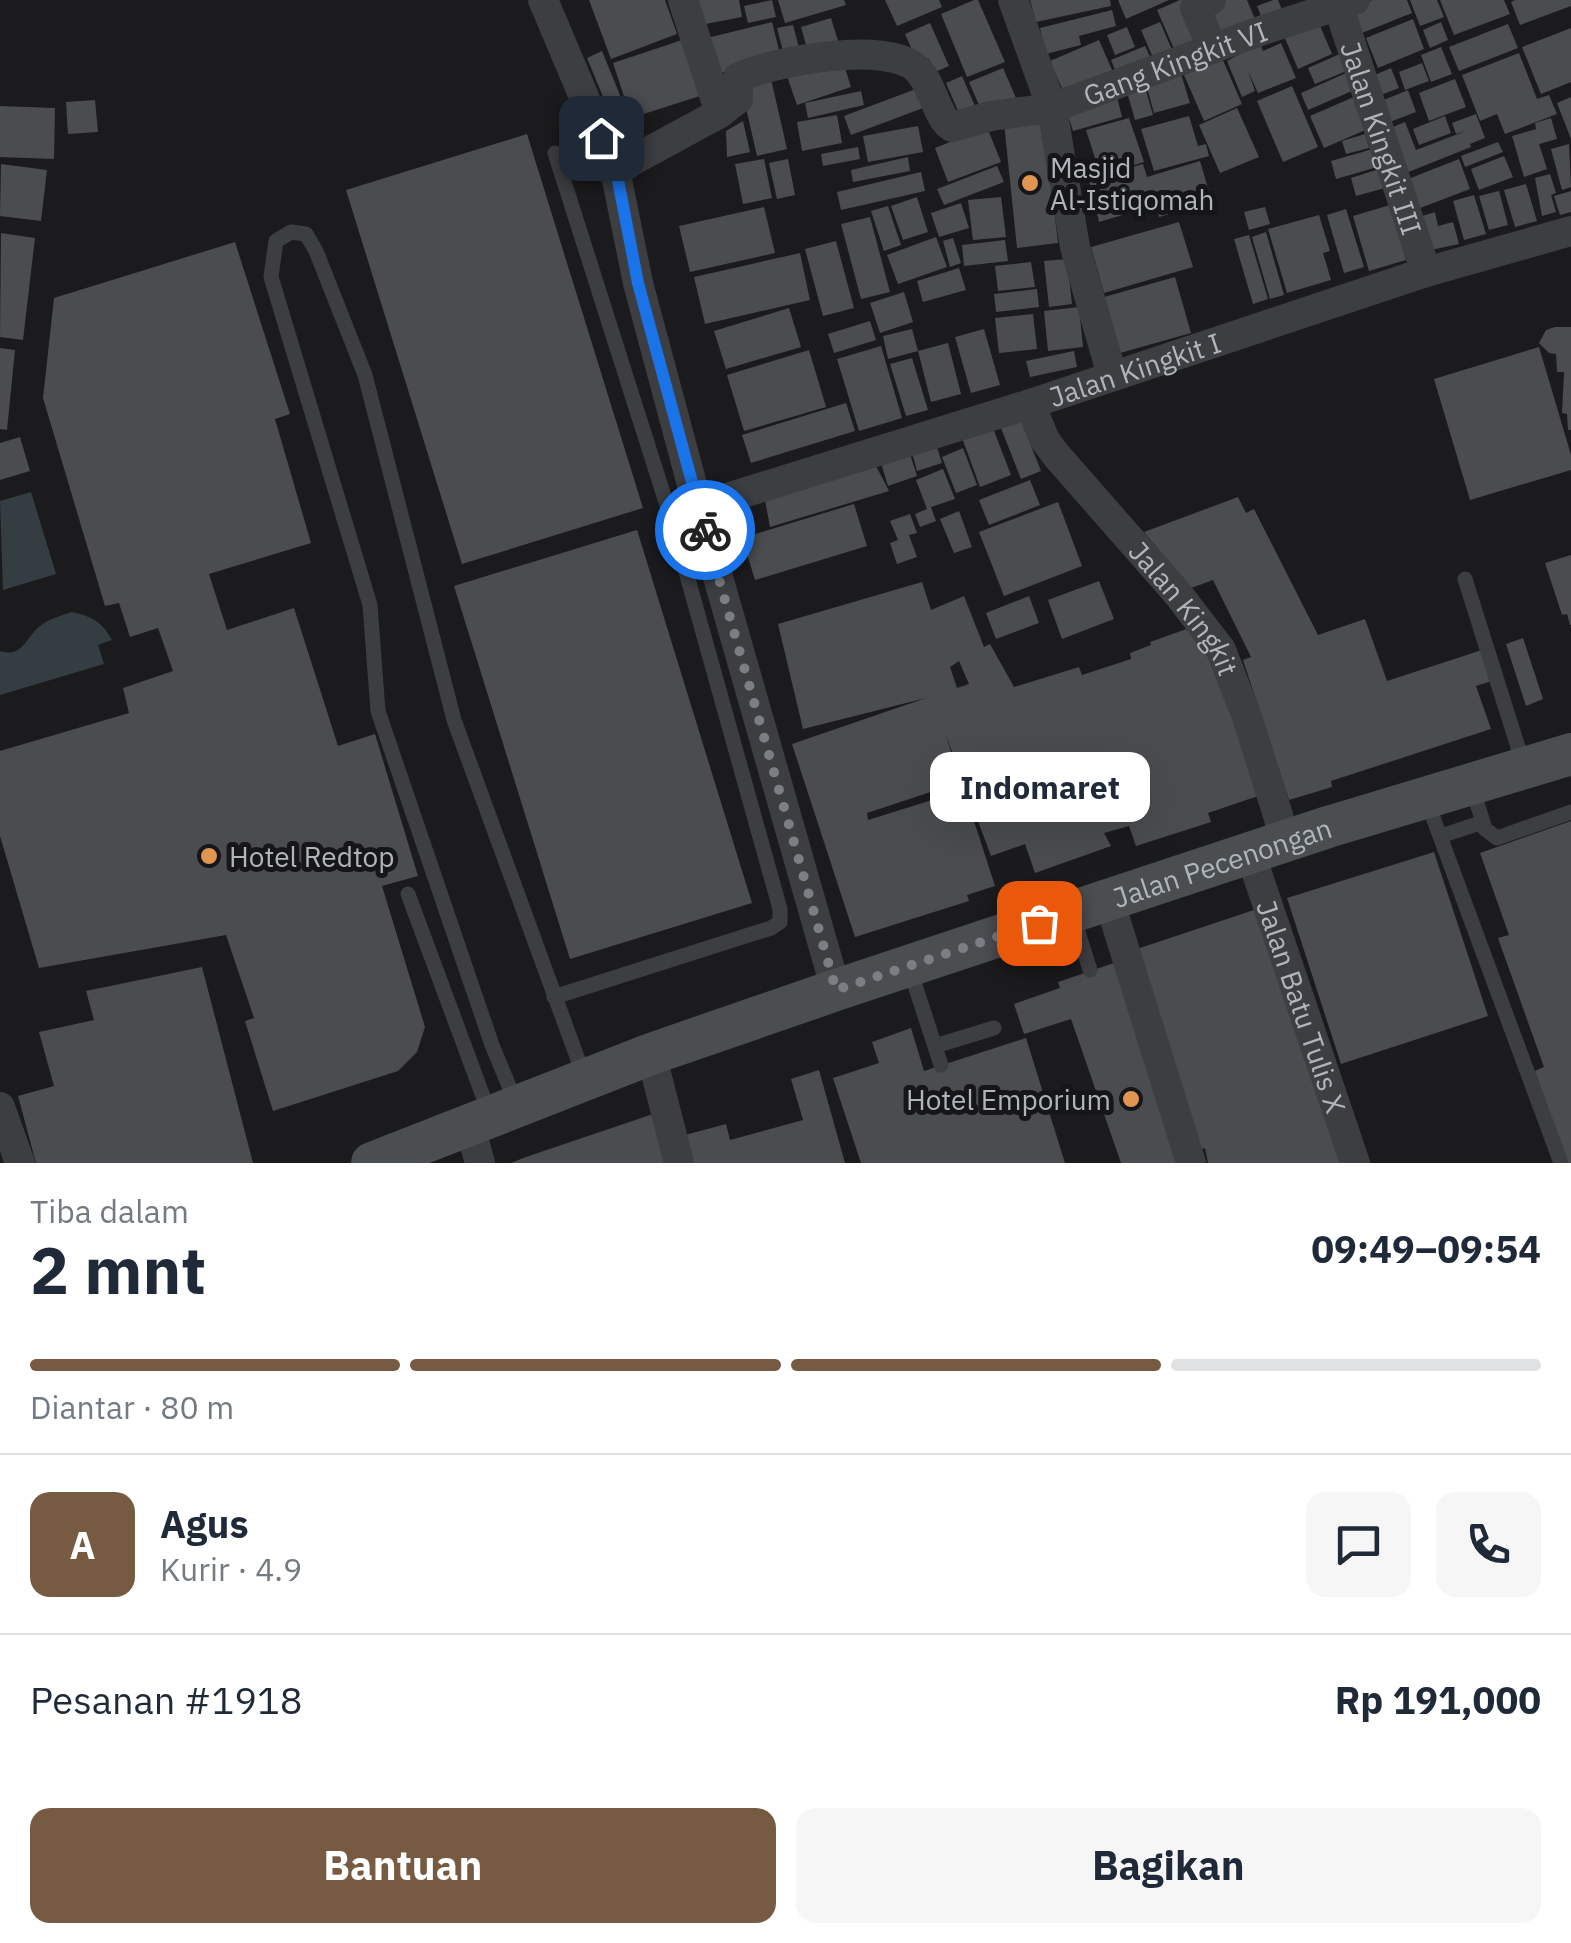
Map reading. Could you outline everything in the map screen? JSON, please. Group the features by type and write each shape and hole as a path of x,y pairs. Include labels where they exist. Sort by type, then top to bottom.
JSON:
{"street":[{"path":"543,0 616,170 638,283 836,990"},
{"path":"616,170 720,114 682,0"},
{"path":"1013,0 1052,108 1075,247 1112,375"},
{"path":"1211,0 1195,8 1213,49"},
{"name":"Gang Kingkit VI","path":"720,114 738,98 738,78 836,53 895,58 914,65 930,85 944,122 952,126 1052,108 1213,49 1284,11 1347,2"},
{"name":"Jalan Kingkit III","path":"1347,2 1426,272"},
{"name":"Jalan Kingkit I","path":"698,506 1030,404 1426,272 1571,231"},
{"name":"Jalan Kingkit","path":"1030,404 1056,455 1178,594 1221,650 1268,847"},
{"name":"Jalan Pecenongan","path":"372,1163 490,1129 586,1080 651,1054 1268,847 1426,797 1477,803 1525,768 1571,754"},
{"name":"Jalan Batu Tulis X","path":"1268,847 1355,1163"},
{"path":"1090,906 1191,1163"},
{"path":"651,1054 678,1163"},
{"path":"0,1107 20,1163"}],"lane":[{"path":"554,998 780,922 780,908 671,518 555,153"},
{"path":"490,1129 492,1045 378,711 370,605 270,277 276,241 291,232 306,234 316,250 365,375 454,720 586,1080"},
{"path":"1465,579 1525,768"},
{"path":"1426,797 1562,1163"},
{"path":"1441,836 1477,803 1490,835 1496,838 1571,812"},
{"path":"408,894 490,1129"},
{"path":"1090,906 1090,970"},
{"path":"909,966 941,1066"},
{"path":"935,1046 994,1028"}],"shaded area":[{"path":"31,492 56,574 3,590 0,501"},
{"path":"71,612 96,621 112,640 98,645 104,664 0,695 0,651 14,652 43,624"}],"building":[{"path":"589,0 665,0 677,34 611,59"},
{"path":"690,0 739,0 742,17 695,26"},
{"path":"772,0 776,17 748,23 744,6"},
{"path":"778,0 844,0 846,5 785,23"},
{"path":"885,0 939,0 942,7 897,26"},
{"path":"978,0 1005,62 967,77 941,14"},
{"path":"1030,0 1110,0 1111,6 1036,22"},
{"path":"1118,0 1169,0 1126,19"},
{"path":"1187,0 1207,45 1178,58 1157,10"},
{"path":"1219,0 1247,0 1258,26 1215,45 1199,9"},
{"path":"1278,0 1286,20 1266,28 1257,6"},
{"path":"1372,0 1407,0 1412,13 1362,33 1352,8"},
{"path":"1410,0 1437,0 1444,17 1420,26"},
{"path":"1440,0 1504,0 1510,14 1454,35"},
{"path":"1571,0 1571,6 1520,25 1511,2"},
{"path":"1112,10 1116,26 1079,36 1081,45 1046,54 1040,28"},
{"path":"831,18 840,47 809,56 801,27"},
{"path":"1413,19 1424,49 1378,68 1366,38"},
{"path":"1318,21 1332,54 1298,69 1284,36"},
{"path":"772,22 781,58 716,74 707,38"},
{"path":"1160,22 1176,59 1157,67 1141,30"},
{"path":"1441,22 1448,40 1430,48 1423,30"},
{"path":"930,23 949,66 935,72 929,59 913,52 905,34"},
{"path":"1508,24 1518,48 1459,71 1449,47"},
{"path":"793,25 801,55 785,59 777,28"},
{"path":"1127,27 1135,47 1115,55 1107,35"},
{"path":"1571,28 1571,82 1541,94 1522,47"},
{"path":"685,39 703,95 631,118 613,63"},
{"path":"1099,40 1116,79 1067,100 1050,61"},
{"path":"1260,43 1263,51 1281,43 1296,78 1258,93 1248,71 1255,91 1242,97 1227,61"},
{"path":"1145,46 1155,67 1120,82 1111,60"},
{"path":"1441,47 1452,74 1431,82 1421,55"},
{"path":"602,51 626,110 611,116 587,58"},
{"path":"1342,53 1349,70 1315,84 1308,68"},
{"path":"1519,53 1537,99 1549,95 1557,114 1505,134 1497,114 1480,121 1462,75"},
{"path":"1222,58 1242,104 1204,121 1184,75"},
{"path":"842,59 851,87 797,105 787,76"},
{"path":"1422,63 1429,81 1405,90 1399,72"},
{"path":"1003,68 1016,98 982,112 969,82"},
{"path":"1391,68 1399,88 1378,96 1370,77"},
{"path":"1353,70 1361,87 1308,110 1301,93"},
{"path":"1181,74 1190,103 1154,113 1146,84"},
{"path":"962,76 978,113 962,120 946,83"},
{"path":"771,79 787,149 757,156 741,86"},
{"path":"1455,79 1466,107 1429,121 1419,93"},
{"path":"1143,80 1153,115 1135,120 1125,85"},
{"path":"924,86 931,105 851,135 844,116"},
{"path":"1292,86 1318,147 1283,162 1257,101"},
{"path":"1408,90 1416,112 1387,123 1379,102"},
{"path":"861,91 864,105 808,118 805,103"},
{"path":"1356,96 1370,128 1324,148 1310,116"},
{"path":"1117,97 1122,117 1073,131 1067,112"},
{"path":"1571,97 1571,139 1557,103"},
{"path":"95,100 98,132 68,134 66,102"},
{"path":"0,106 55,108 54,159 0,157"},
{"path":"1237,108 1259,157 1220,173 1199,125"},
{"path":"1476,114 1485,138 1401,175 1388,129 1405,122 1416,150 1466,131 1456,134 1452,123"},
{"path":"837,115 842,143 802,151 797,122"},
{"path":"1189,116 1198,146 1206,144 1209,156 1154,171 1141,129"},
{"path":"1445,116 1451,133 1419,145 1413,129"},
{"path":"1129,118 1144,162 1093,178 1143,164 1147,177 1200,161 1212,202 1159,217 1156,205 1099,222 1085,164 1096,161 1086,130"},
{"path":"1551,118 1557,139 1539,144 1547,169 1524,177 1512,136 1536,129 1535,123"},
{"name":"Masjid Al-Istiqomah","path":"1043,119 1058,243 1017,248 1004,123"},
{"path":"743,121 750,152 727,157 726,131"},
{"path":"918,126 923,152 868,162 863,136"},
{"path":"987,127 1001,162 948,182 935,148"},
{"path":"527,134 643,508 462,564 346,190"},
{"path":"1365,134 1369,148 1346,154 1342,141"},
{"path":"1498,142 1503,152 1465,167 1461,156"},
{"path":"1569,144 1571,187 1562,190 1551,149"},
{"path":"858,147 860,159 823,166 821,154"},
{"path":"1376,148 1381,166 1336,179 1331,161"},
{"path":"1504,156 1513,177 1479,190 1471,169"},
{"path":"908,157 910,171 853,182 851,170"},
{"path":"764,159 772,198 743,204 735,164"},
{"path":"788,159 795,195 777,199 769,163"},
{"path":"1459,159 1470,189 1415,210 1403,181"},
{"path":"1,164 47,170 41,221 0,216"},
{"path":"997,166 1004,182 944,205 937,189"},
{"path":"1379,169 1385,188 1356,196 1351,178"},
{"path":"921,172 925,191 841,210 837,192"},
{"path":"1550,174 1556,212 1542,216 1535,178"},
{"path":"1526,184 1537,221 1515,227 1504,190"},
{"path":"1499,191 1508,225 1489,230 1479,196"},
{"path":"1571,191 1571,212 1560,215 1554,196"},
{"path":"1474,195 1486,234 1464,240 1453,201"},
{"path":"917,197 928,232 903,240 891,206"},
{"path":"1001,197 1006,237 973,240 968,200"},
{"path":"961,203 969,228 939,237 931,213"},
{"path":"1390,205 1406,260 1369,271 1353,216"},
{"path":"888,206 901,245 884,251 871,211"},
{"path":"764,207 775,253 690,272 679,226"},
{"path":"1265,207 1270,224 1249,230 1244,212"},
{"path":"1346,209 1364,267 1344,273 1327,215"},
{"path":"1435,212 1438,226 1453,222 1459,244 1422,252 1410,220"},
{"path":"1319,215 1330,251 1323,253 1331,280 1287,293 1268,229"},
{"path":"870,217 890,292 861,299 841,224"},
{"path":"1179,222 1193,267 1104,293 1091,247"},
{"path":"1266,232 1284,295 1270,299 1252,237"},
{"path":"1,233 35,238 23,340 0,337"},
{"path":"1249,235 1268,299 1253,304 1234,239"},
{"path":"936,237 947,267 898,284 887,255"},
{"path":"953,238 961,263 950,267 943,241"},
{"path":"1005,240 1008,261 964,266 962,245"},
{"path":"836,241 854,308 823,316 805,249"},
{"name":"Hotel Redtop","path":"235,242 290,414 275,419 311,543 209,574 227,630 294,608 338,746 375,734 418,876 382,886 425,1027 417,1052 398,1071 273,1111 245,1021 254,1018 226,935 39,968 0,836 0,751 129,713 123,688 173,671 158,628 130,637 119,603 105,606 43,398 54,298"},
{"path":"800,253 810,300 705,324 694,277"},
{"path":"1067,259 1072,304 1049,307 1044,261"},
{"path":"1031,262 1035,287 998,291 995,266"},
{"path":"959,268 966,290 923,302 917,281"},
{"path":"1175,277 1191,333 1113,355 1097,299"},
{"path":"1037,289 1039,307 996,312 994,294"},
{"path":"904,292 913,322 880,333 870,303"},
{"path":"1079,307 1083,347 1048,351 1044,311"},
{"path":"789,308 801,347 726,369 714,331"},
{"path":"1033,314 1037,349 999,353 995,318"},
{"path":"870,321 876,340 834,353 828,334"},
{"path":"1571,327 1571,430 1567,414 1562,413 1564,372 1557,372 1556,354 1539,343 1546,330"},
{"path":"912,329 918,351 888,359 883,336"},
{"path":"984,329 1000,385 971,393 955,337"},
{"path":"948,343 961,394 931,402 918,351"},
{"path":"881,346 902,418 859,431 837,359"},
{"path":"1539,347 1571,455 1571,470 1470,500 1434,379"},
{"path":"0,348 15,350 7,430 0,429"},
{"path":"809,350 826,407 744,431 727,375"},
{"path":"1074,351 1077,367 1030,377 1026,361"},
{"path":"912,358 928,410 906,416 890,364"},
{"path":"846,403 855,431 751,463 742,435"},
{"path":"1019,415 1041,471 1021,479 999,423"},
{"path":"991,423 1011,475 980,487 961,435"},
{"path":"20,437 30,471 0,480 0,443"},
{"path":"935,441 942,463 917,471 911,449"},
{"path":"963,448 977,485 956,493 942,457"},
{"path":"910,454 917,476 888,486 881,463"},
{"path":"875,464 889,491 770,527 765,500"},
{"path":"943,469 955,499 931,507 936,521 920,527 915,514 927,509 916,480"},
{"path":"1030,480 1040,505 989,525 979,500"},
{"path":"1238,497 1246,513 1254,509 1318,635 1365,619 1387,681 1485,649 1495,680 1476,686 1491,729 1331,781 1332,787 1289,800 1243,660 1251,657 1213,580 1191,588 1144,532"},
{"path":"1058,502 1082,566 1004,596 979,532"},
{"path":"854,504 867,546 755,580 742,538"},
{"path":"959,511 972,547 954,553 940,519"},
{"path":"910,514 917,533 909,535 917,557 897,564 890,543 898,540 890,521"},
{"path":"637,530 752,903 570,959 454,586"},
{"path":"1571,555 1570,625 1567,614 1562,615 1545,563"},
{"path":"1099,581 1114,619 1062,639 1048,600"},
{"path":"922,582 931,610 964,596 984,647 990,644 1014,687 1079,667 1082,675 1131,659 1130,653 1151,645 1150,642 1192,627 1214,654 1261,795 1208,813 1211,822 1136,846 1129,826 1104,833 1111,846 1035,873 1025,844 991,856 945,733 961,782 867,813 868,820 964,790 995,886 967,895 969,901 855,937 792,744 926,698 803,729 778,624","holes":["959,661 969,684 957,688 950,667"]},
{"path":"1029,596 1039,623 996,639 986,613"},
{"path":"1523,638 1543,699 1526,706 1506,644"},
{"path":"1571,821 1571,1163 1567,1163 1535,1071 1544,1067 1498,938 1509,935 1480,853"},
{"path":"1434,852 1488,1016 1341,1064 1287,898"},
{"path":"1257,909 1340,1163 1208,1163 1205,1148 1199,1150 1131,951"},
{"name":"Hotel Emporium","path":"1120,961 1184,1163 1121,1163 1071,1019 1024,1034 1014,1004 1060,988 1058,982"},
{"path":"202,967 253,1163 36,1163 18,1096 54,1086 39,1032 94,1020 86,991"},
{"path":"911,1028 924,1071 1026,1038 1065,1163 861,1163 833,1078 879,1063 872,1042"},
{"path":"819,1070 845,1163 692,1163 685,1135 726,1124 730,1140 803,1120 791,1079"},
{"path":"656,1113 667,1163 511,1163 526,1157"}],"way so far":[{"path":"705,530 836,990 1039,923"}],"place":[{"name":"Masjid Al-Istiqomah","path":"1030,183"},
{"name":"Hotel Redtop","path":"209,856"},
{"name":"Indomaret","path":"1039,923"},
{"name":"Hotel Emporium","path":"1131,1099"}],"route":[{"path":"601,138 616,170 638,283 705,530"}]}
